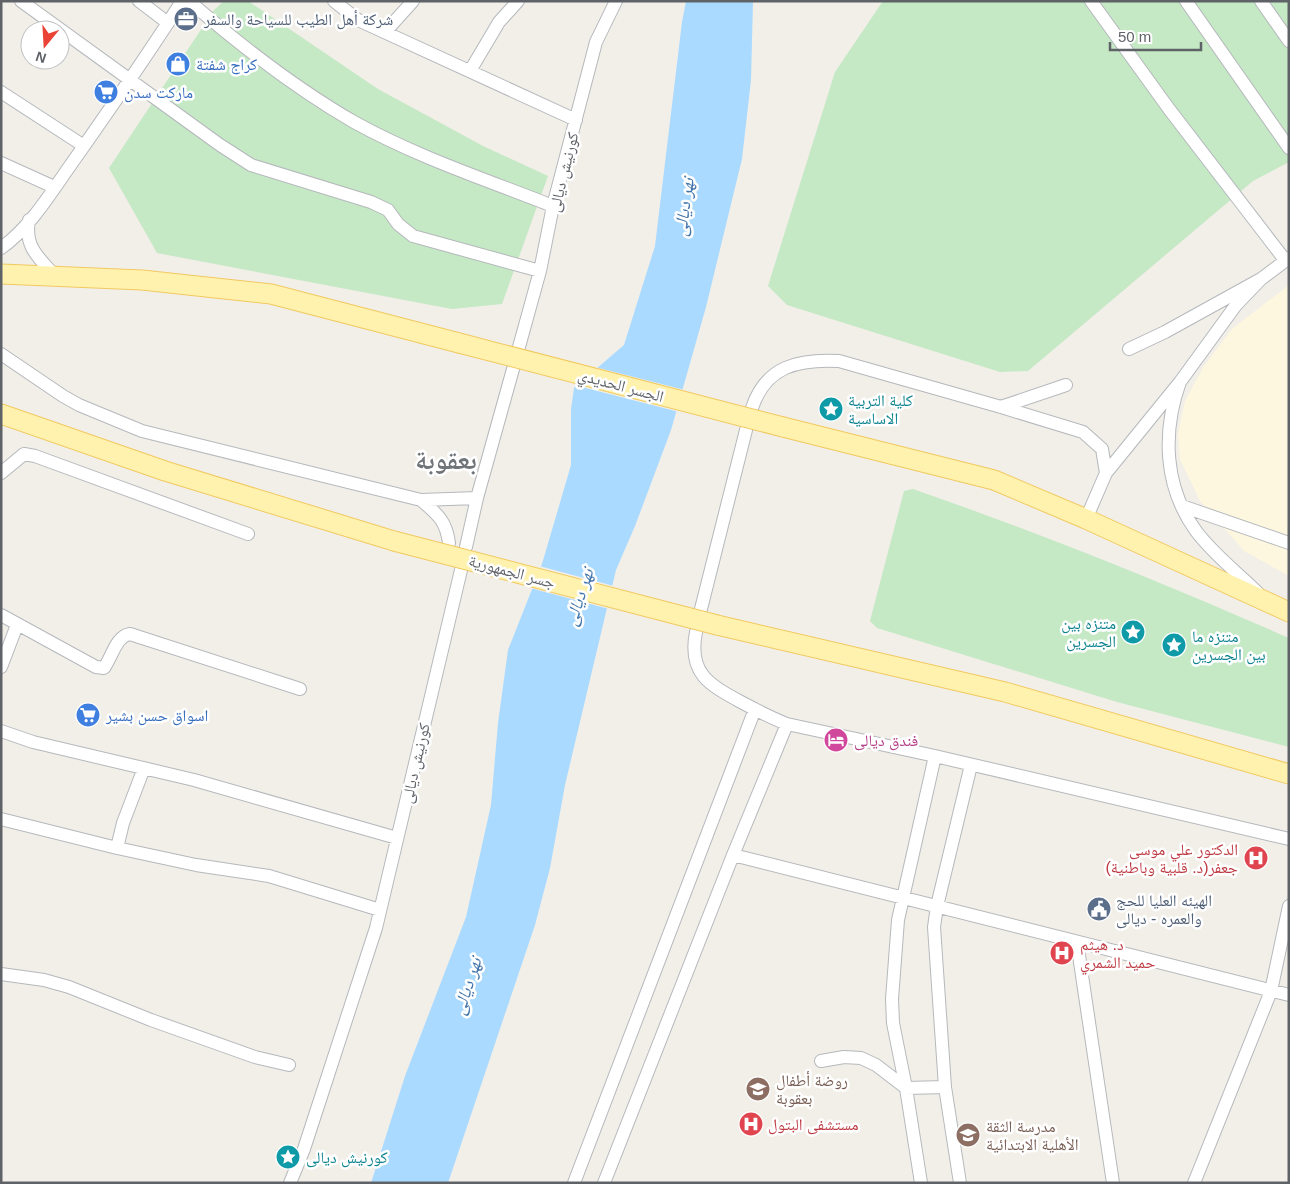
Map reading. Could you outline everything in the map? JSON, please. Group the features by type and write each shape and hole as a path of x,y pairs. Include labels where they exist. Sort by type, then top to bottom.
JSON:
{"main road":[{"name":"الجسر الحديدي","path":"1,274 142,280 271,294 459,344 994,480 1086,519 1289,612"},
{"name":"جسر الجمهورية","path":"1,414 165,471 394,541 717,625 1005,692 1289,774"}],"street":[{"path":"21,1 220,145 252,165 371,202 388,210 398,224 413,236 540,271"},
{"path":"139,1 168,23"},
{"path":"1,248 13,239 54,187 130,81 182,1"},
{"path":"189,1 234,40 298,87 356,122 418,153 554,206"},
{"path":"334,1 358,20 576,120"},
{"path":"385,32 413,1"},
{"path":"470,71 499,22 518,1"},
{"name":"كورنيش ديالى","path":"519,347 540,271 554,206 596,42 616,1"},
{"path":"1086,519 1106,473 1180,382 1236,305 1261,279 1287,259 1169,109 1091,1"},
{"path":"1186,1 1289,148"},
{"path":"1261,1 1289,41"},
{"path":"1,92 84,146"},
{"path":"1,162 54,187"},
{"path":"29,220 28,240 32,248 56,277"},
{"path":"1129,349 1165,332 1261,279"},
{"path":"1,354 79,405 142,431 421,500 477,498"},
{"path":"752,408 761,387 774,374 798,363 818,360 839,361 1083,432 1102,449 1106,473"},
{"path":"466,547 477,498 513,369"},
{"path":"1180,382 1170,415 1168,450 1174,484 1182,506 1196,531 1207,544 1268,602"},
{"path":"1001,407 1066,385"},
{"path":"701,609 746,430"},
{"path":"1,473 24,454 35,456 248,534"},
{"path":"421,500 441,517 448,531 449,543"},
{"path":"1182,506 1289,543"},
{"name":"كورنيش ديالى","path":"290,1183 304,1149 376,928 457,587 457,569"},
{"path":"1,615 16,625 96,667 104,668 111,659 117,643 125,635 130,634 300,689"},
{"path":"1,667 16,625"},
{"path":"696,632 693,649 694,660 704,678 711,685 787,724 935,756 1289,839"},
{"path":"574,1183 755,709"},
{"path":"604,1183 733,855 787,724"},
{"path":"1,731 33,742 203,782 397,838"},
{"path":"921,1183 891,1007 896,938 903,897 935,756"},
{"path":"960,1183 945,1087 934,927 937,906 971,765"},
{"path":"117,848 123,823 144,768"},
{"path":"1,819 117,848 196,865 270,876 380,910"},
{"path":"733,855 1289,996"},
{"path":"1194,1183 1271,991 1289,906"},
{"path":"1077,942 1114,1183"},
{"path":"1,974 44,980 69,987 151,1020 255,1057 289,1065"},
{"path":"821,1061 844,1057 861,1058 876,1065 906,1088 945,1087"}],"shaded area":[{"path":"1289,285 1289,576 1244,551 1200,501 1180,459 1178,434 1185,401 1204,366 1232,329"}],"green space":[{"path":"224,1 248,1 378,89 483,146 548,176 502,304 452,309 157,253 109,168 214,10"},
{"path":"883,1 1289,1 1289,162 1253,181 1028,371 1000,372 787,305 768,286 835,72"},
{"path":"913,489 1008,523 1102,560 1289,638 1289,747 1117,702 877,628 870,621 904,491"}],"water":[{"name":"نهر ديالى","path":"686,1 753,1 751,80 742,159 706,307 671,430 635,526 616,570 565,785 550,868 535,925 448,1183 371,1183 405,1076 466,917 491,805 498,723 508,650 542,564 571,465 571,409 574,388 624,345 655,246"}],"pier":[{"path":"595,367 685,390 679,412 574,385"},
{"path":"539,566 614,586 609,609 530,588"}],"place":[{"name":"شركة أهل الطيب للسياحة والسفر","path":"186,19"},
{"name":"كراج شفتة","path":"178,64"},
{"name":"ماركت سدن","path":"106,92"},
{"name":"كلية التربية الاساسية","path":"831,409"},
{"name":"متنزه بين الجسرين","path":"1133,632"},
{"name":"متنزه ما بين الجسرين","path":"1174,645"},
{"name":"اسواق حسن بشير","path":"88,715"},
{"name":"فندق ديالى","path":"836,740"},
{"name":"الدكتور علي موسى جعفر(د. قلبية وباطنية)","path":"1256,858"},
{"name":"الهيئه العليا للحج والعمره - ديالى","path":"1099,909"},
{"name":"د. هيثم حميد الشمري","path":"1062,953"},
{"name":"روضة أطفال بعقوبة","path":"758,1089"},
{"name":"مستشفى البتول","path":"751,1124"},
{"name":"مدرسة الثقة الأهلية الابتدائية","path":"968,1135"},
{"name":"كورنيش ديالى","path":"288,1157"}],"district":[{"name":"بعقوبة","path":"446,460"}]}
